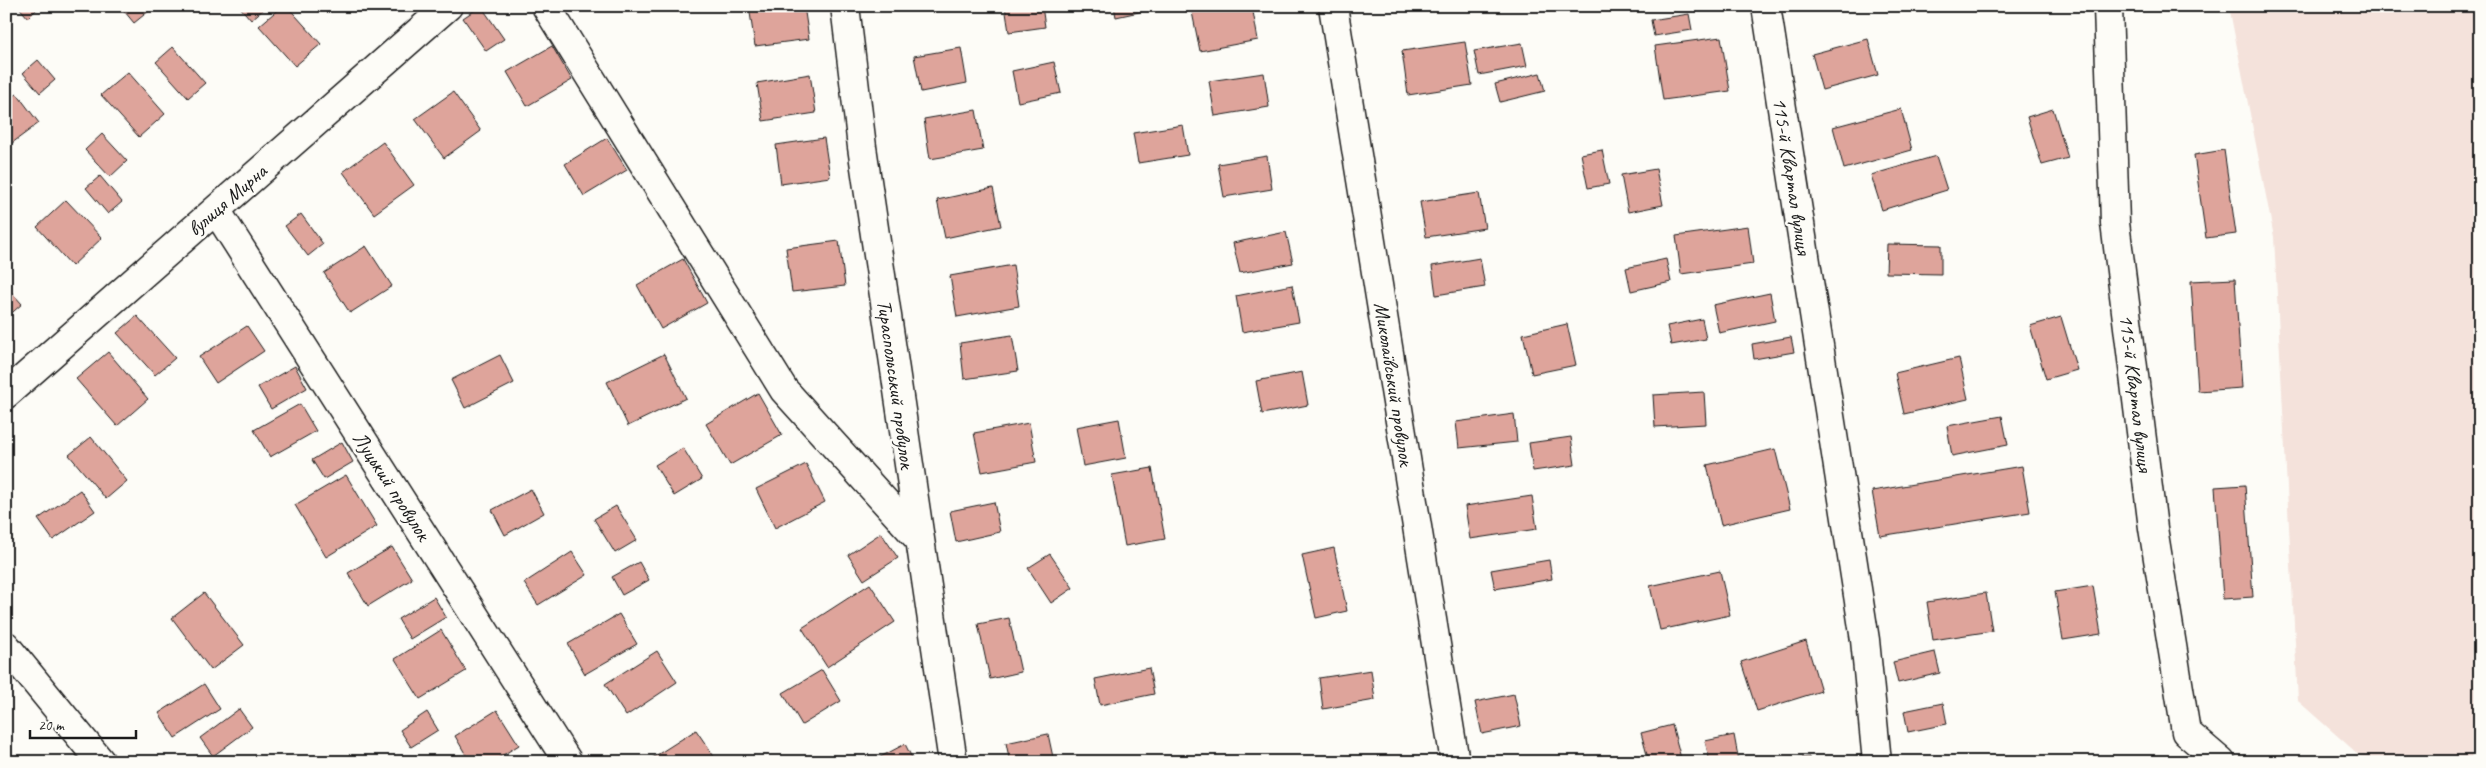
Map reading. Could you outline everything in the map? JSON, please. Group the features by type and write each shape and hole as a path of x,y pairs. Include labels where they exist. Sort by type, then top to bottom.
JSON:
{"street":[{"name":"вулиця Мирна","path":"6,394 448,6"},
{"path":"546,6 784,390 918,538"},
{"name":"Тираспольський провулок","path":"845,6 862,147 918,538 953,762"},
{"name":"Миколаївський провулок","path":"1333,6 1455,762"},
{"name":"115-й Квартал вулиця","path":"1766,6 1865,640 1877,762"},
{"name":"115-й Квартал вулиця","path":"2108,6 2115,224 2153,528 2186,732 2221,762"},
{"name":"Луцький провулок","path":"216,210 568,762"},
{"path":"9,661 101,762"}],"shaded area":[{"path":"2229,6 2480,6 2480,762 2367,762 2298,701 2274,237"}],"building":[{"path":"18,6 40,6 28,18"},
{"path":"120,6 155,6 134,23"},
{"path":"239,6 263,6 265,8 251,20"},
{"path":"282,6 287,6 321,44 295,66 259,26"},
{"path":"481,6 504,39 486,51 463,18"},
{"path":"749,6 804,6 809,39 755,46"},
{"path":"1005,6 1042,6 1045,27 1009,32"},
{"path":"1114,6 1148,6 1148,10 1116,17"},
{"path":"1224,6 1252,6 1258,40 1200,51 1192,12"},
{"path":"1689,14 1692,30 1654,36 1651,20"},
{"path":"1721,37 1730,91 1663,100 1655,46"},
{"path":"1868,39 1878,75 1822,90 1812,54"},
{"path":"1465,42 1472,85 1408,95 1402,51"},
{"path":"1522,43 1527,66 1479,75 1474,51"},
{"path":"552,46 572,80 527,106 507,72"},
{"path":"173,47 205,83 188,98 156,62"},
{"path":"961,48 967,83 921,92 914,56"},
{"path":"38,60 55,80 40,93 23,73"},
{"path":"1054,62 1061,93 1018,102 1012,71"},
{"path":"128,72 165,114 139,137 101,95"},
{"path":"1264,73 1269,107 1215,116 1209,81"},
{"path":"1540,73 1545,91 1500,102 1495,84"},
{"path":"810,74 816,113 763,121 757,83"},
{"path":"453,92 481,131 444,158 415,119"},
{"path":"17,94 39,123 8,146 6,101"},
{"path":"1901,109 1912,150 1844,169 1833,127"},
{"path":"2053,109 2068,158 2042,165 2027,117"},
{"path":"976,110 983,150 930,159 924,119"},
{"path":"1183,125 1188,155 1138,163 1133,133"},
{"path":"102,134 127,161 110,177 85,150"},
{"path":"607,138 627,170 584,196 565,164"},
{"path":"824,138 830,177 781,184 776,145"},
{"path":"383,142 414,185 374,214 343,172"},
{"path":"1602,150 1609,184 1588,188 1581,154"},
{"path":"2224,150 2236,234 2206,238 2194,155"},
{"path":"1267,156 1272,189 1224,197 1218,164"},
{"path":"1936,156 1947,190 1882,210 1871,175"},
{"path":"1656,169 1663,205 1628,212 1621,175"},
{"path":"100,176 122,202 108,214 86,188"},
{"path":"993,188 1001,226 945,238 937,200"},
{"path":"1479,193 1485,228 1426,237 1420,202"},
{"path":"66,200 102,238 72,266 37,227"},
{"path":"301,214 323,244 308,256 285,226"},
{"path":"1748,226 1753,264 1681,274 1676,236"},
{"path":"1286,232 1293,263 1240,273 1233,243"},
{"path":"839,241 845,286 792,292 786,248"},
{"path":"1887,244 1941,245 1941,274 1886,273"},
{"path":"366,246 392,286 350,313 324,273"},
{"path":"1480,258 1485,287 1436,295 1432,266"},
{"path":"683,259 707,303 661,329 637,285"},
{"path":"1666,259 1671,282 1631,291 1626,268"},
{"path":"1013,265 1019,306 957,317 950,276"},
{"path":"2235,279 2242,388 2198,391 2191,281"},
{"path":"1292,285 1299,322 1242,332 1236,296"},
{"path":"6,286 22,304 6,318"},
{"path":"1770,293 1775,321 1719,333 1713,305"},
{"path":"137,316 175,358 155,375 117,333"},
{"path":"2061,317 2077,370 2046,379 2030,326"},
{"path":"1702,319 1706,339 1671,345 1667,326"},
{"path":"1567,324 1576,365 1532,374 1523,334"},
{"path":"247,326 264,351 216,383 199,357"},
{"path":"1012,335 1018,371 964,379 960,343"},
{"path":"1791,337 1794,352 1754,359 1752,344"},
{"path":"108,352 148,399 117,426 76,379"},
{"path":"664,354 686,398 628,426 607,382"},
{"path":"500,355 514,383 465,408 451,380"},
{"path":"1959,358 1968,399 1904,414 1895,373"},
{"path":"295,366 307,388 271,409 258,387"},
{"path":"1302,372 1308,405 1262,414 1256,381"},
{"path":"1704,392 1706,424 1655,427 1653,395"},
{"path":"758,393 782,435 730,465 706,424"},
{"path":"300,404 316,431 270,457 254,430"},
{"path":"1514,414 1517,442 1459,448 1456,422"},
{"path":"2002,416 2008,445 1952,456 1947,426"},
{"path":"1119,419 1126,458 1083,466 1076,427"},
{"path":"1029,423 1036,462 982,472 974,433"},
{"path":"91,437 127,481 106,499 69,455"},
{"path":"1571,437 1575,465 1533,471 1529,443"},
{"path":"342,442 353,462 324,479 312,460"},
{"path":"683,448 702,479 674,496 655,465"},
{"path":"1775,449 1790,509 1721,525 1707,465"},
{"path":"806,464 825,502 775,528 756,489"},
{"path":"2022,466 2030,512 1880,536 1872,491"},
{"path":"1152,468 1165,539 1125,546 1112,475"},
{"path":"346,475 377,526 326,557 295,505"},
{"path":"2245,485 2253,597 2223,599 2215,487"},
{"path":"531,489 544,513 505,535 492,510"},
{"path":"80,490 95,511 53,540 38,519"},
{"path":"1532,496 1537,529 1470,539 1465,506"},
{"path":"994,502 1000,532 956,542 950,511"},
{"path":"616,506 637,540 615,553 594,519"},
{"path":"881,533 898,558 864,580 848,555"},
{"path":"392,547 412,579 368,606 348,573"},
{"path":"1334,548 1347,611 1316,618 1302,555"},
{"path":"572,552 587,575 538,605 524,583"},
{"path":"1050,554 1073,588 1051,603 1028,568"},
{"path":"1549,560 1552,579 1495,589 1491,570"},
{"path":"639,562 649,580 622,595 612,577"},
{"path":"1720,571 1730,615 1660,630 1650,586"},
{"path":"870,584 895,622 827,667 802,628"},
{"path":"2093,586 2101,634 2063,640 2055,592"},
{"path":"204,593 244,645 211,670 172,618"},
{"path":"1986,593 1992,631 1933,640 1927,602"},
{"path":"434,597 446,617 410,639 398,619"},
{"path":"619,614 637,644 585,674 568,644"},
{"path":"1009,618 1021,672 990,679 978,624"},
{"path":"441,630 466,671 420,699 395,659"},
{"path":"1806,641 1821,691 1757,711 1741,662"},
{"path":"657,651 677,682 626,716 605,684"},
{"path":"1935,652 1940,673 1898,683 1893,662"},
{"path":"1149,668 1154,694 1100,705 1095,679"},
{"path":"822,670 841,701 802,725 783,693"},
{"path":"1371,670 1375,700 1323,709 1319,678"},
{"path":"204,684 220,709 175,738 159,713"},
{"path":"1514,694 1521,726 1482,734 1475,702"},
{"path":"1943,703 1947,724 1908,732 1904,711"},
{"path":"239,709 252,727 213,756 200,738"},
{"path":"497,710 519,745 492,762 470,762 455,736"},
{"path":"427,712 438,730 411,747 400,730"},
{"path":"1672,725 1682,762 1649,762 1641,733"},
{"path":"696,730 717,761 646,762"},
{"path":"1048,734 1054,762 1010,762 1006,743"},
{"path":"1734,735 1739,762 1710,762 1705,741"},
{"path":"905,744 914,762 871,762"},
{"path":"1809,757 1810,762 1769,762"}]}
